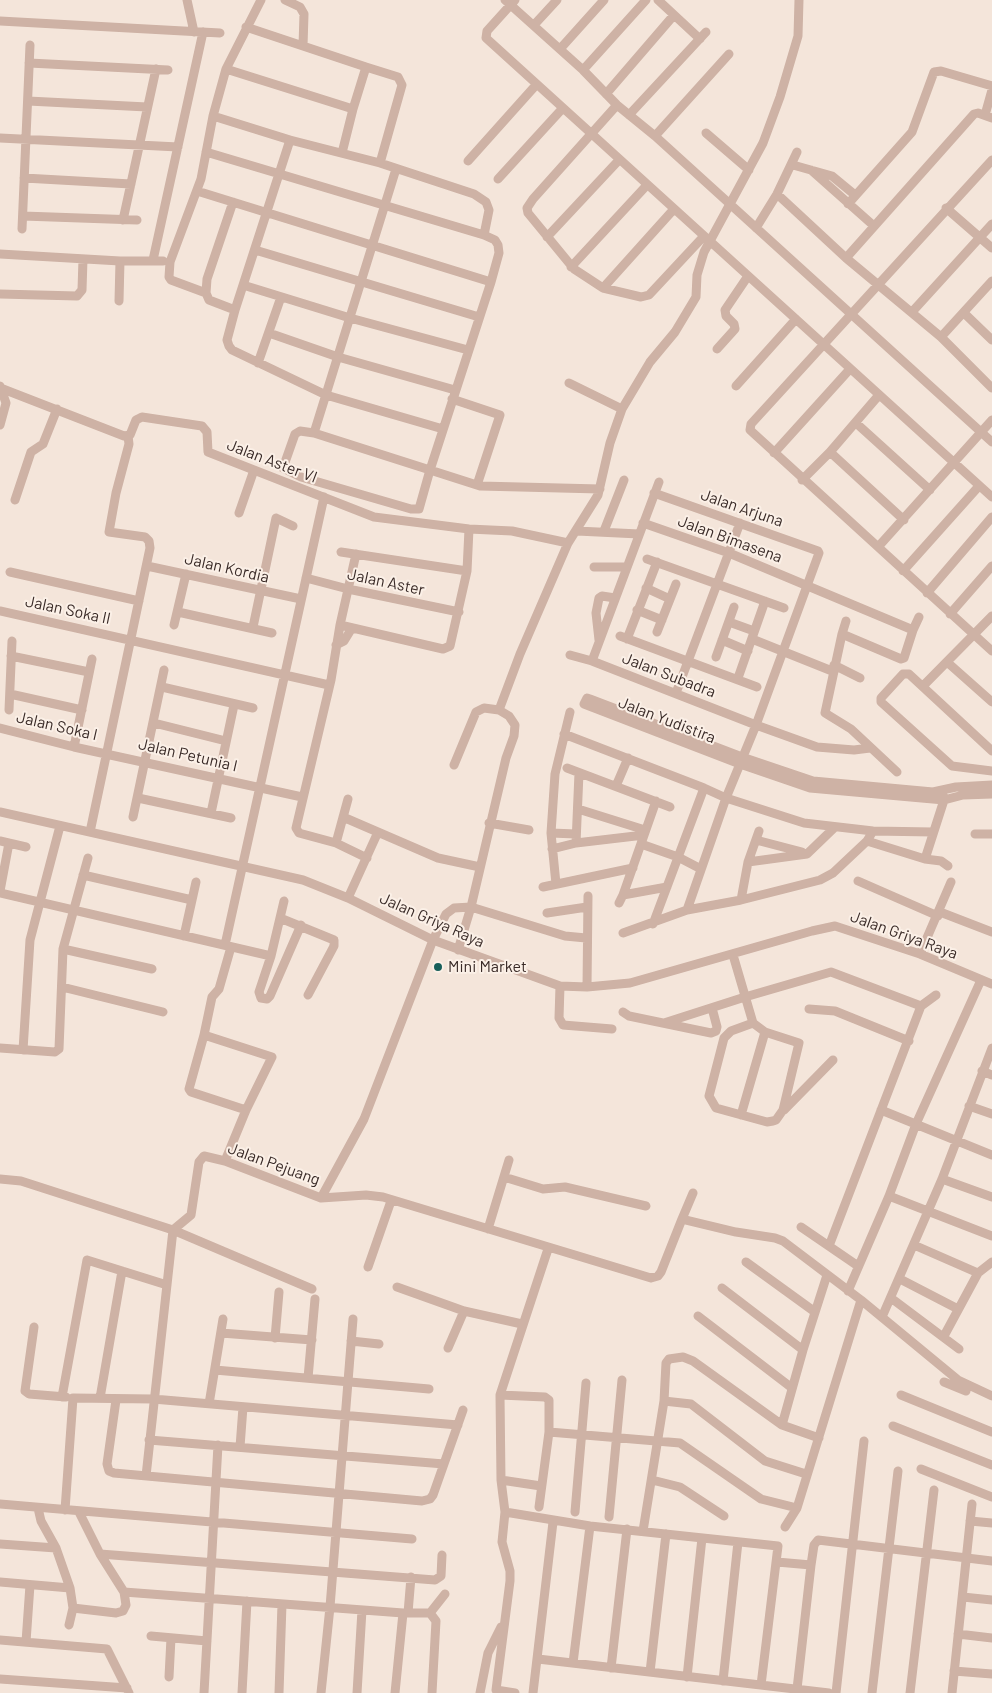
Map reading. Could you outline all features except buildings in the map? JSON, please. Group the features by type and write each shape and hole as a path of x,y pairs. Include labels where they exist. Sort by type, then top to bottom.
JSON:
{"street":[{"path":"153,260 178,147 199,32 186,0"},
{"path":"206,293 169,277 170,262 197,192 213,116 226,68 261,0"},
{"path":"285,0 300,7 304,14 303,46"},
{"path":"534,26 557,0"},
{"path":"560,49 604,0"},
{"path":"583,70 646,0"},
{"path":"629,115 703,35 674,15 658,0"},
{"path":"617,105 528,205 528,213 571,267 603,288 641,297 647,296 707,238 730,204 763,144 790,66 800,26 799,0"},
{"path":"992,442 655,136 617,105 583,70 510,2 485,36 536,85 591,132 619,160 992,497"},
{"path":"606,94 674,15"},
{"path":"0,21 220,32"},
{"path":"246,27 398,77 402,85 380,163"},
{"path":"22,229 30,45"},
{"path":"655,136 729,54"},
{"path":"30,63 168,70"},
{"path":"342,153 366,67"},
{"path":"226,68 353,109"},
{"path":"123,220 156,69"},
{"path":"846,258 970,118 978,113 988,117 992,88 941,71 934,72 912,132 848,204"},
{"path":"468,161 536,85"},
{"path":"28,101 147,107"},
{"path":"498,179 562,108"},
{"path":"213,116 290,140 380,163 464,190 482,198 489,210 484,235"},
{"path":"706,133 749,170"},
{"path":"0,138 178,147"},
{"path":"290,140 235,310 227,340 229,346 232,350 326,395 443,429"},
{"path":"206,152 484,235 495,240 498,245 499,252 491,282 452,399 430,470 419,509 403,507 290,473 284,468 295,434 300,431 314,433 430,470 477,485 494,488 600,489"},
{"path":"756,228 777,194 797,152"},
{"path":"547,237 619,160"},
{"path":"992,160 946,208 751,424 751,433 992,651"},
{"path":"792,164 832,176 855,195"},
{"path":"314,433 396,169"},
{"path":"811,170 874,226"},
{"path":"24,178 131,184"},
{"path":"571,267 647,185"},
{"path":"197,192 491,282"},
{"path":"777,194 846,258 941,337 992,388"},
{"path":"233,202 207,279 206,293 209,300 235,310"},
{"path":"946,208 992,248"},
{"path":"603,288 674,209"},
{"path":"23,216 137,220"},
{"path":"912,312 992,224"},
{"path":"499,710 520,654 568,543 577,531 600,489 610,443 622,409 650,362 675,332 696,296 697,275 707,238"},
{"path":"255,250 479,317"},
{"path":"0,254 120,261 163,261"},
{"path":"0,294 77,296 82,290 83,259"},
{"path":"119,302 120,261"},
{"path":"717,350 735,329 734,324 726,316 724,310 748,276"},
{"path":"941,337 992,281"},
{"path":"243,285 350,318 468,350"},
{"path":"258,363 281,297"},
{"path":"964,313 992,340"},
{"path":"736,386 796,318"},
{"path":"269,333 338,357 456,390"},
{"path":"774,454 850,369"},
{"path":"568,383 622,409"},
{"path":"1,388 128,436 129,444 116,493 109,532 148,538 150,548 90,832"},
{"path":"0,425 6,410 1,388"},
{"path":"802,480 830,452 879,395"},
{"path":"452,399 500,415 477,485"},
{"path":"15,500 31,452 43,444 57,409"},
{"name":"Jalan Aster VI","path":"128,436 138,417 202,426 207,432 208,452 374,517 469,529 512,531 568,543"},
{"path":"878,547 992,420"},
{"path":"856,423 930,490"},
{"path":"830,452 904,520"},
{"path":"240,513 254,470"},
{"path":"604,531 624,480"},
{"path":"592,661 659,482"},
{"path":"903,571 979,486"},
{"name":"Jalan Arjuna","path":"654,493 818,550 819,553 807,585"},
{"path":"246,1110 189,1091 212,997 219,989 243,865 262,787 324,497"},
{"path":"927,593 992,516"},
{"path":"253,627 259,591 276,518 293,526"},
{"name":"Jalan Bimasena","path":"643,523 729,553 913,630"},
{"path":"676,693 740,523"},
{"path":"340,625 447,648 452,643 467,571 469,529"},
{"path":"577,531 639,534"},
{"path":"341,552 467,571"},
{"path":"356,554 329,685 296,828 297,832 336,843 367,858"},
{"path":"647,559 784,608"},
{"path":"657,562 624,637 738,678 757,687"},
{"name":"Jalan Kordia","path":"147,566 301,599"},
{"path":"950,614 992,566"},
{"path":"594,567 627,567"},
{"path":"10,572 139,601"},
{"path":"174,625 186,574"},
{"name":"Jalan Aster","path":"306,578 348,590 459,612"},
{"path":"657,632 676,584"},
{"path":"687,910 726,798 756,726 807,585"},
{"path":"646,588 670,599"},
{"path":"599,640 596,613 599,598 602,596 615,598"},
{"path":"738,678 765,601"},
{"path":"716,657 734,607"},
{"path":"637,610 662,620"},
{"name":"Jalan Soka II","path":"0,611 329,685"},
{"path":"178,612 253,627 272,633"},
{"path":"923,686 992,616"},
{"path":"842,634 901,659 904,658 918,617"},
{"path":"846,621 833,668 825,713 851,729 897,772"},
{"path":"728,622 784,650 860,678"},
{"path":"336,645 344,642 352,628"},
{"path":"722,640 748,651"},
{"path":"9,710 12,641"},
{"name":"Jalan Subadra","path":"570,655 592,661 676,693 756,726 825,749 870,748"},
{"path":"11,656 90,672"},
{"path":"74,746 92,659"},
{"path":"947,662 992,702"},
{"path":"134,817 164,670"},
{"path":"992,751 923,686 906,673 881,698 881,702 952,766 992,771"},
{"path":"162,687 234,705 254,708"},
{"path":"10,694 82,710"},
{"name":"Jalan Yudistira","path":"587,701 741,761 813,781 948,794"},
{"path":"211,814 234,705"},
{"path":"454,765 476,712 484,708 499,710 509,716 515,725 489,823 471,907 458,950"},
{"path":"556,884 551,833 555,774 570,712"},
{"path":"154,723 226,741"},
{"name":"Jalan Soka I","path":"0,728 107,752"},
{"path":"564,734 726,798 804,823 873,831 933,832"},
{"name":"Jalan Petunia I","path":"107,752 302,797"},
{"path":"616,786 628,758"},
{"path":"567,768 670,807"},
{"path":"576,838 579,773"},
{"path":"948,794 992,785"},
{"path":"653,924 704,788"},
{"path":"948,794 992,794"},
{"path":"925,859 948,794"},
{"path":"138,798 231,818"},
{"path":"336,843 348,799"},
{"path":"656,801 621,899 667,887"},
{"path":"578,809 644,836 701,869"},
{"name":"Jalan Griya Raya","path":"0,812 303,880 348,898 433,940 560,986 587,987 630,983 835,926 920,954 992,984"},
{"path":"343,817 438,858 480,867"},
{"path":"489,823 530,830"},
{"path":"23,1050 30,940 38,903 60,826"},
{"path":"748,862 807,854 835,827"},
{"path":"623,933 653,924 687,910 741,900 820,880 833,873 867,841 873,831"},
{"path":"348,898 378,832"},
{"path":"551,833 576,838 644,836"},
{"path":"975,834 989,834 992,844"},
{"path":"741,900 748,862 757,835 807,854"},
{"path":"552,849 576,838"},
{"path":"867,841 887,845 925,859 941,860 948,866"},
{"path":"26,848 4,842 0,892 73,912 271,956"},
{"path":"0,1048 54,1052 59,1049 64,949 88,858"},
{"path":"543,887 633,868"},
{"path":"83,875 192,900"},
{"path":"858,881 939,914 992,932"},
{"path":"184,936 196,882"},
{"path":"920,954 939,914 951,882"},
{"path":"587,987 586,938 588,896"},
{"path":"284,901 271,956 259,992 260,996 265,999 270,996 302,925"},
{"path":"471,907 565,936 586,938"},
{"name":"Jalan Pejuang","path":"173,1230 191,1215 200,1159 204,1156 225,1161 321,1198 364,1119 442,919 450,910 471,907"},
{"path":"547,913 587,907"},
{"path":"280,918 332,938 334,946 308,995"},
{"path":"64,949 152,969"},
{"path":"733,955 753,1023 765,1032 799,1043 784,1110"},
{"path":"664,1024 745,996 833,972 922,1006"},
{"path":"848,1291 889,1196 916,1124 981,980"},
{"path":"560,986 560,1018 564,1025 612,1029"},
{"path":"62,987 163,1012"},
{"path":"829,1246 922,1006 936,995"},
{"path":"623,1012 629,1016 664,1024 714,1032 717,1027 712,1008"},
{"path":"809,1010 835,1010 909,1041"},
{"path":"753,1023 731,1031 724,1038 709,1092 710,1101 716,1108 741,1115 776,1120 833,1060"},
{"path":"741,1115 765,1032"},
{"path":"204,1035 272,1057 246,1110 225,1161"},
{"path":"882,1317 892,1298 942,1179 992,1048"},
{"path":"982,1071 992,1075"},
{"path":"969,1106 992,1114"},
{"path":"881,1110 992,1155"},
{"path":"488,1229 508,1160"},
{"path":"504,1177 542,1189 565,1187 646,1206"},
{"path":"0,1179 21,1182 173,1230 312,1289"},
{"path":"942,1179 992,1198"},
{"path":"321,1198 366,1195 391,1201 646,1278 654,1278 661,1272 692,1193"},
{"path":"889,1196 992,1236"},
{"path":"368,1267 391,1201"},
{"path":"682,1219 783,1241 861,1300 958,1380 992,1396"},
{"path":"801,1227 858,1266"},
{"path":"146,1476 173,1230"},
{"path":"914,1245 978,1274"},
{"path":"496,1690 503,1622 510,1581 510,1571 502,1542 505,1512 501,1480 500,1396 548,1249"},
{"path":"62,1397 87,1260 166,1285"},
{"path":"746,1262 815,1312"},
{"path":"944,1336 978,1274 992,1262"},
{"path":"100,1398 122,1271"},
{"path":"782,1425 827,1275"},
{"path":"900,1279 958,1309"},
{"path":"397,1287 464,1311 522,1324"},
{"path":"722,1288 803,1350"},
{"path":"275,1338 278,1292"},
{"path":"892,1298 959,1349"},
{"path":"308,1378 315,1299"},
{"path":"785,1527 797,1508 861,1300"},
{"path":"448,1348 464,1311"},
{"path":"698,1316 792,1388"},
{"path":"209,1404 223,1319"},
{"path":"321,1693 330,1607 353,1319"},
{"path":"34,1327 25,1391 29,1394 116,1400 153,1399 458,1425"},
{"path":"221,1333 312,1340"},
{"path":"351,1341 378,1344"},
{"path":"643,1531 664,1401 667,1361 671,1358 683,1357 693,1361 782,1425 819,1438"},
{"path":"215,1370 429,1389"},
{"path":"609,1517 622,1380"},
{"path":"944,1382 992,1401"},
{"path":"575,1512 586,1383"},
{"path":"901,1395 992,1432"},
{"path":"500,1396 548,1398 549,1432 539,1507"},
{"path":"65,1510 73,1398"},
{"path":"116,1400 108,1468 114,1473 427,1501 433,1495 463,1410"},
{"path":"664,1401 691,1404 765,1461 806,1474"},
{"path":"240,1447 243,1407"},
{"path":"893,1426 992,1465"},
{"path":"549,1432 685,1445 761,1499 797,1508"},
{"path":"149,1440 444,1464"},
{"path":"836,1693 864,1441"},
{"path":"204,1693 218,1445"},
{"path":"921,1470 992,1497"},
{"path":"872,1693 898,1471"},
{"path":"501,1480 541,1486"},
{"path":"652,1480 680,1487 724,1516"},
{"path":"910,1693 934,1490"},
{"path":"0,1504 336,1535 412,1539"},
{"path":"952,1693 972,1504"},
{"path":"38,1508 41,1521 56,1548 70,1588 73,1608 69,1625"},
{"path":"73,1608 116,1613 123,1610 126,1605 124,1592 100,1554 79,1512"},
{"path":"505,1512 553,1522 778,1546 761,1685"},
{"path":"970,1521 992,1523"},
{"path":"533,1693 553,1522"},
{"path":"573,1664 590,1526"},
{"path":"611,1668 627,1529"},
{"path":"650,1672 666,1534"},
{"path":"687,1676 702,1538"},
{"path":"798,1689 811,1565 814,1545 818,1540 852,1546 992,1561"},
{"path":"723,1681 738,1542"},
{"path":"0,1544 56,1548"},
{"path":"100,1554 438,1580 441,1576 442,1555"},
{"path":"777,1562 811,1565"},
{"path":"394,1693 411,1577"},
{"path":"0,1582 70,1588"},
{"path":"26,1642 30,1585"},
{"path":"124,1592 362,1610 430,1613"},
{"path":"430,1613 445,1594"},
{"path":"963,1597 992,1600"},
{"path":"242,1693 247,1601"},
{"path":"279,1693 282,1604"},
{"path":"357,1693 362,1610"},
{"path":"430,1613 436,1621 432,1693"},
{"path":"503,1622 488,1653 480,1691 496,1690 515,1693"},
{"path":"958,1634 992,1638"},
{"path":"151,1636 206,1640"},
{"path":"169,1677 171,1638"},
{"path":"0,1640 107,1650 128,1691"},
{"path":"538,1659 829,1693"},
{"path":"954,1671 992,1674"},
{"path":"0,1679 128,1691"}],"place":[{"name":"Mini Market","path":"438,967"}]}
